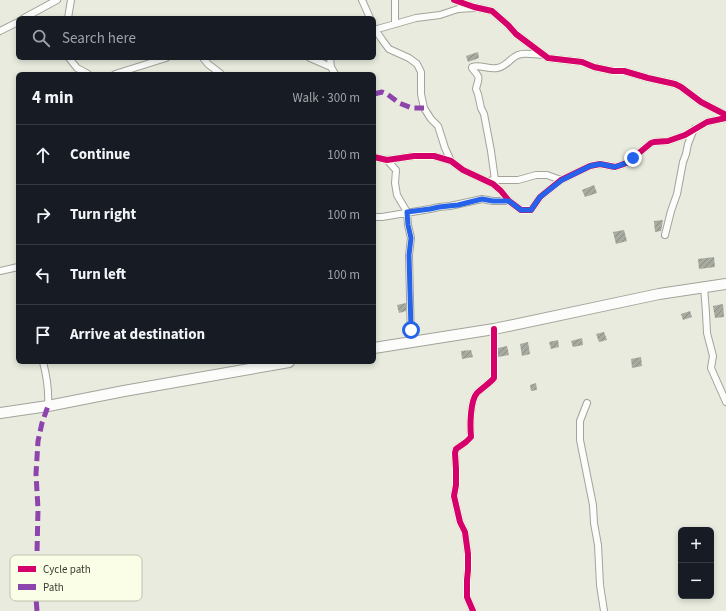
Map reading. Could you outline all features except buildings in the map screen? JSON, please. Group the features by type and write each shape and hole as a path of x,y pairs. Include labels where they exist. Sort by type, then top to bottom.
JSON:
{"main road":[{"path":"376,348 494,329 659,294 726,284"},
{"path":"0,413 48,406 278,364"}],"street":[{"path":"28,16 57,0"},
{"path":"68,16 71,0"},
{"path":"362,0 369,16"},
{"path":"395,0 395,24"},
{"path":"454,0 492,11 516,34 548,58 582,62 613,71 624,71 675,84 682,87 701,102 726,115"},
{"path":"376,29 416,18 440,15 458,9 482,8"},
{"path":"0,31 16,23"},
{"path":"376,32 389,49 410,58 417,64 421,72 421,94 424,108 431,119 438,126 451,161"},
{"path":"495,180 484,114 476,88 479,81 479,76 472,67 476,65 496,69 504,66 518,55 543,55"},
{"path":"71,60 77,68 84,72"},
{"path":"121,72 160,60"},
{"path":"205,60 219,72"},
{"path":"315,60 331,66"},
{"path":"330,60 334,72"},
{"path":"376,157 387,160 414,156 434,156 451,161 464,170 493,184 509,201 521,210 531,210 540,197 562,180 590,166 600,164 615,167 621,165 635,157 651,143 668,141 685,135 707,122 726,118"},
{"path":"665,235 681,178 683,162 694,129"},
{"path":"387,160 396,170 395,183 397,195 407,212 411,238 409,262 411,342"},
{"path":"486,181 518,180 536,175 548,176 562,180"},
{"path":"376,217 458,205 482,199 509,201"},
{"path":"0,271 16,267"},
{"path":"704,287 707,333 713,356 710,368 726,402"},
{"path":"473,611 467,597 468,554 465,532 460,522 454,496 456,469 454,456 456,449 471,437 471,416 474,398 478,392 494,378 494,329"},
{"path":"44,364 48,381 48,406"},
{"path":"587,403 580,421 580,440 593,505 594,523 598,545 600,585 604,611"}],"marked path":[{"path":"376,94 382,92 387,94 399,103 412,108 424,108"},
{"path":"37,555 38,509 36,474 38,441 48,406"},
{"path":"36,601 37,611"}],"cycle path":[{"path":"454,0 492,11 516,34 548,58 582,62 594,67 613,71 624,71 675,84 701,102 726,115"},
{"path":"376,157 387,160 414,156 434,156 451,161 463,170 493,184 509,201 521,210 531,210 540,197 561,180 590,166 600,164 615,167 621,165 626,163 651,143 668,141 685,135 707,122 726,118"},
{"path":"473,611 467,597 468,554 465,532 460,522 454,496 456,485 455,453 456,449 471,437 471,414 473,402 477,393 494,378 494,329"}],"route":[{"path":"411,330 409,282 409,255 411,238 407,212 458,205 482,199 501,202 509,201 521,210 531,210 540,197 562,180 590,166 600,164 615,167 626,163 633,158"}]}
